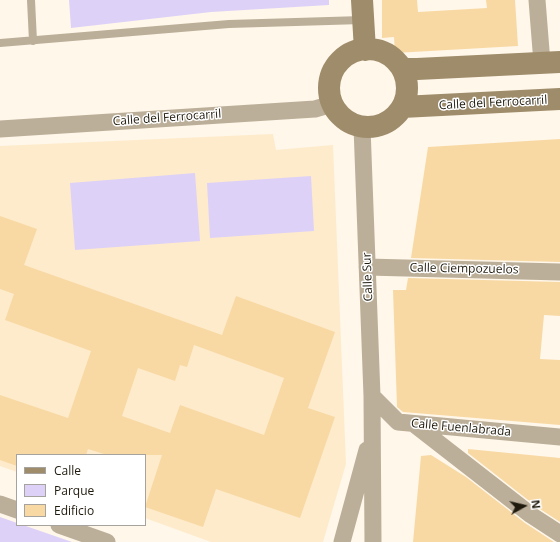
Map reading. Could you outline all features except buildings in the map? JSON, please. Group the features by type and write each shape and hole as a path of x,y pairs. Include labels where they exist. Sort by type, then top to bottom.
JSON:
{"street":[{"path":"402,68 417,69 551,63 537,0"},
{"path":"362,10 365,50"},
{"path":"374,49 390,56 402,68 406,81 406,95 402,107 389,121 371,127 362,127 349,123 339,115 332,104 329,91 330,78 336,66 345,57 365,50 374,49"},
{"name":"Calle del Ferrocarril","path":"402,107 560,99"},
{"name":"Calle del Ferrocarril","path":"0,129 314,109 332,104"},
{"name":"Calle Sur","path":"362,127 372,396 373,542"},
{"name":"Calle Ciempozuelos","path":"367,267 560,272"},
{"name":"Calle Fuenlabrada","path":"372,396 398,422 560,436"},
{"path":"414,424 531,515 560,534"},
{"name":"Calle Sur","path":"342,542 372,428"},
{"path":"0,504 16,510"},
{"path":"62,526 107,542"}],"lane":[{"path":"31,0 33,41"},
{"path":"0,43 229,24 362,10"}],"shaded area":[{"path":"273,134 276,150 333,145 346,464 323,542 211,542 146,518 146,454 16,454 16,472 0,466 0,146"}],"green space":[{"path":"69,0 329,0 329,5 211,12 71,28"},
{"path":"195,173 200,241 75,250 70,183"},
{"path":"311,176 314,231 210,238 207,183"},
{"path":"0,517 16,523 16,526 26,526 72,542 0,542"}]}
